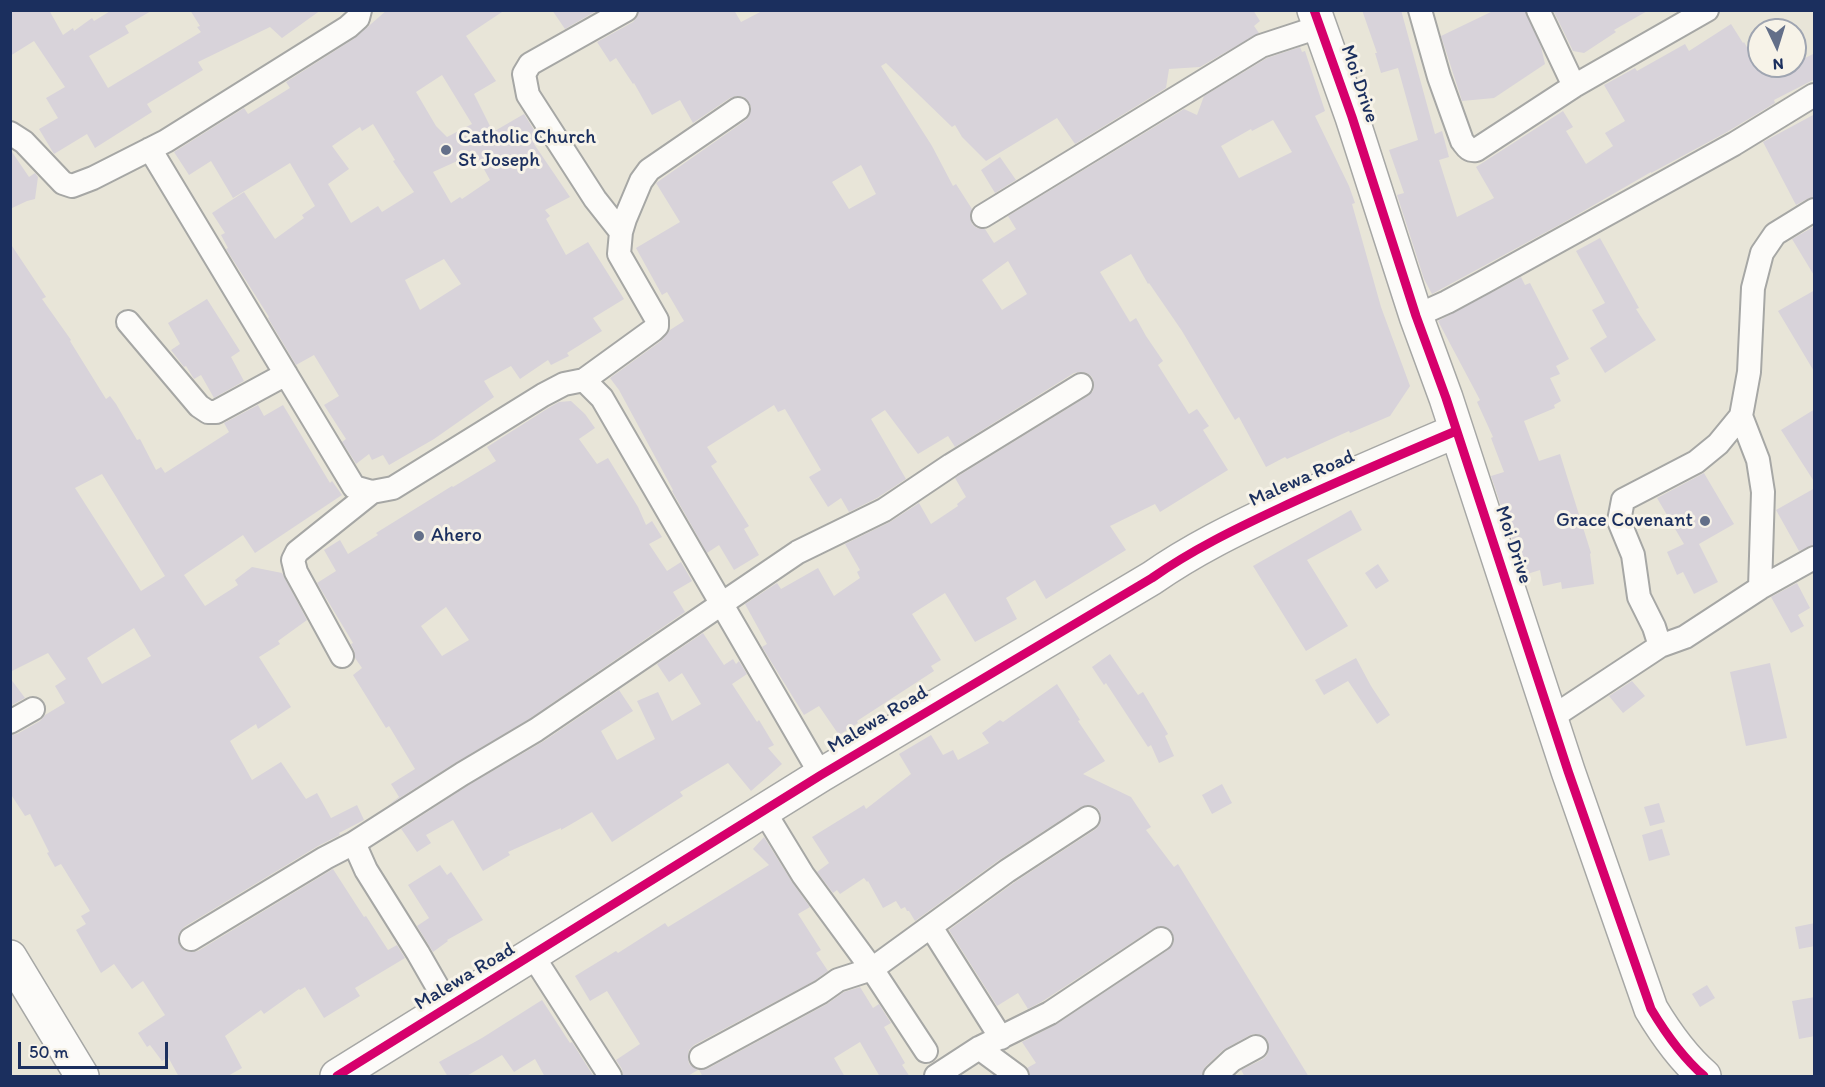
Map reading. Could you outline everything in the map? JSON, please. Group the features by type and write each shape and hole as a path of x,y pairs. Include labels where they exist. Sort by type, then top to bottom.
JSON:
{"street":[{"path":"621,232 595,199 528,95 524,74 530,64 626,10"},
{"path":"1420,10 1439,77 1462,141 1471,150 1476,150 1574,86 1707,10"},
{"path":"1538,10 1574,86"},
{"path":"10,133 24,142 63,183 72,186 150,149 348,27 363,13"},
{"path":"983,216 1261,46 1317,19"},
{"name":"Moi Drive","path":"1317,19 1352,117 1416,316 1446,398 1551,718 1651,1009 1666,1034 1704,1077"},
{"path":"1416,316 1485,282 1734,144 1815,95"},
{"path":"150,149 354,487 372,492 393,488 543,394 564,384 584,380 640,341 657,326 657,320 619,254 621,232 632,200 649,170 738,109"},
{"path":"1660,646 1654,627 1639,597 1633,555 1619,521 1623,500 1696,462 1718,444 1741,416 1749,372 1753,288 1762,253 1775,234 1815,210"},
{"path":"128,322 199,406 208,412 216,412 286,374"},
{"path":"584,380 602,398 821,775"},
{"path":"190,939 354,843 536,730 798,552 884,510 951,465 1081,385"},
{"path":"1741,416 1758,460 1763,492 1760,588"},
{"name":"Malewa Road","path":"337,1077 821,775 1152,578 1180,558 1321,489 1456,431"},
{"path":"342,656 296,572 293,560 297,552 372,492"},
{"path":"1551,718 1660,646 1685,637 1760,588 1815,558"},
{"path":"10,722 33,709"},
{"path":"764,811 803,875 872,969 926,1051"},
{"path":"701,1058 821,992 838,980 872,969 1007,871 1088,818"},
{"path":"354,843 366,870 449,1007"},
{"path":"932,927 1001,1038"},
{"path":"936,1077 980,1048 1050,1013 1161,939"},
{"path":"533,956 610,1077"},
{"path":"10,957 82,1077"},
{"path":"1215,1077 1232,1060 1256,1047"},
{"path":"980,1048 1017,1077"}],"building":[{"path":"10,10 49,10 63,35 73,28 74,31 92,18 94,21 112,10 153,10 125,26 129,33 89,56 108,88 201,32 190,10 321,10 282,38 270,27 198,62 203,70 147,104 152,112 95,148 87,134 54,154 39,129 58,118 46,98 65,87 34,41 10,56"},
{"path":"387,10 505,10 466,36 496,81 474,94 493,132 524,114 541,141 534,144 570,197 545,210 550,216 546,219 566,255 588,242 624,299 593,318 602,331 567,353 569,356 551,365 548,360 520,379 511,366 484,381 494,397 434,439 389,465 383,455 372,460 369,454 356,464 342,442 346,439 324,405 339,396 314,355 296,365 226,249 228,248 221,235 225,233 212,213 244,192 275,239 304,218 302,215 315,206 290,163 233,198 211,161 189,175 174,152 244,108 248,114 290,88 286,82 355,38","holes":["442,75 472,124 447,137 436,126 416,92","373,124 395,160 393,161 414,192 382,212 378,206 351,223 328,184 349,169 332,146 360,127 362,131","475,153 490,180 462,199 460,197 451,203 433,172","444,259 461,284 420,310 405,280"]},
{"path":"552,10 598,10 565,29"},
{"path":"639,10 734,10 741,22 764,10 1253,10 1260,21 1254,26 1259,33 1200,67 1169,69 1166,88 1075,144 1057,118 986,161 962,137 955,125 952,127 886,63 881,66 932,146 953,186 956,184 972,209 970,216 972,224 977,228 985,229 994,243 1016,229 1008,216 1184,109 1197,115 1204,96 1267,58 1300,47 1302,52 1305,51 1325,111 1315,116 1355,203 1352,204 1381,307 1410,386 1390,416 1350,433 1349,431 1287,459 1285,457 1266,467 1239,417 1235,420 1182,331 1148,284 1131,254 1100,272 1130,322 1136,318 1163,361 1158,365 1189,414 1197,409 1209,426 1203,430 1228,470 1160,512 1155,504 1110,526 1126,550 1046,599 1035,580 1006,598 1017,619 975,642 945,593 912,614 941,660 931,666 934,671 839,735 819,706 804,715 762,647 767,644 745,604 777,583 781,589 818,568 834,596 860,578 857,572 860,570 845,544 890,522 919,503 931,524 958,506 957,504 966,497 955,478 1088,396 1093,391 1094,384 1092,377 1087,373 1074,373 955,447 948,436 918,454 885,410 871,419 906,479 877,498 849,512 841,498 828,507 809,477 821,470 785,409 778,412 774,405 707,447 717,462 711,466 749,526 744,529 759,555 734,570 719,545 707,553 619,390 610,378 661,341 670,330 684,321 667,292 662,295 636,248 680,222 656,183 746,120 751,107 744,97 736,96 693,123 680,100 652,115 634,83 616,58 610,62 597,42 633,22","holes":["1273,120 1292,152 1239,178 1221,146","861,165 876,194 849,209 832,182","1008,261 1027,294 1002,310 982,280"]},
{"path":"1362,10 1401,10 1435,134 1442,131 1449,157 1439,160 1457,217 1494,198 1476,167 1563,111 1573,127 1566,131 1586,164 1613,146 1605,133 1625,121 1604,85 1635,68 1637,71 1685,44 1689,51 1731,24 1747,47 1747,78 1807,78 1807,57 1815,53 1815,79 1774,100 1775,103 1727,132 1432,294 1424,279 1397,195 1404,193 1389,150 1418,140 1398,68 1381,73 1375,53 1377,53"},
{"path":"1495,10 1525,10 1541,47 1545,64 1494,98 1462,101 1441,36"},
{"path":"1553,10 1649,10 1614,30 1616,32 1584,53 1573,51"},
{"path":"1815,114 1815,197 1796,205 1763,142"},
{"path":"10,149 29,177 35,173 38,177 35,199 10,209"},
{"path":"1000,157 1016,180 995,193 981,170"},
{"path":"1815,226 1815,277 1792,239"},
{"path":"1600,238 1639,308 1636,309 1656,340 1605,373 1590,348 1607,337 1592,310 1605,303 1576,251"},
{"path":"10,243 46,297 42,299 71,340 106,399 110,396 116,404 137,440 140,439 156,470 161,467 165,473 229,432 224,423 258,405 264,416 283,405 330,483 332,481 342,495 255,553 243,535 184,575 205,606 238,585 235,580 252,567 282,573 307,620 278,641 280,644 259,657 291,707 258,729 256,724 230,741 252,780 281,762 306,799 317,793 331,818 357,805 364,820 184,927 179,933 180,946 185,951 198,951 333,869 388,950 397,945 405,958 355,988 360,996 324,1018 305,987 299,989 264,1014 261,1010 225,1036 242,1068 226,1077 179,1077 168,1057 162,1061 150,1045 147,1047 138,1033 165,1015 143,981 132,989 114,964 101,973 76,930 86,924 81,916 90,911 61,864 55,867 30,814 25,816 10,793 10,735 17,734 40,721 45,715 65,703 55,686 66,679 48,653 10,672","holes":["102,474 165,576 141,591 75,488","134,628 151,656 102,684 87,658"]},
{"path":"1521,277 1525,285 1530,283 1569,359 1556,366 1560,374 1550,378 1561,401 1554,405 1555,408 1524,421 1539,461 1560,454 1591,553 1594,584 1562,589 1561,582 1543,586 1540,570 1524,575 1491,476 1504,472 1491,438 1493,437 1477,402 1480,400 1438,321"},
{"path":"1815,290 1815,373 1778,311"},
{"path":"207,299 240,351 231,357 244,381 214,398 201,375 194,379 186,366 184,367 171,350 180,344 168,323"},
{"path":"571,401 585,414 595,428 579,439 597,464 608,458 638,507 646,525 652,521 662,537 649,544 667,571 681,562 692,581 673,592 685,612 529,719 387,806 399,797 391,784 415,769 389,726 386,728 353,675 362,668 355,658 351,644 353,643 317,583 336,571 324,550 340,540 348,554 378,535 376,533 496,461 487,447 559,402","holes":["446,607 469,640 442,656 421,626"]},
{"path":"1815,409 1815,483 1781,430"},
{"path":"1704,473 1734,524 1699,544 1718,582 1694,594 1683,572 1677,575 1667,552 1684,544 1657,498"},
{"path":"1815,488 1815,545 1799,551 1776,510"},
{"path":"1351,510 1362,530 1307,560 1348,626 1306,651 1253,566"},
{"path":"1378,564 1389,581 1376,589 1365,573"},
{"path":"1797,583 1810,608 1798,615 1804,626 1791,633 1771,597"},
{"path":"703,633 724,665 733,659 736,664 739,661 747,674 732,684 757,722 759,720 774,745 768,748 782,764 751,791 728,763 680,792 683,796 612,842 592,812 561,830 561,828 508,852 510,855 483,871 453,820 426,835 431,843 417,852 401,829 469,785 544,741 619,690 633,711 601,731 617,760 655,739 637,701 658,692 672,721 701,704 682,673 669,682 657,664"},
{"path":"1110,654 1138,695 1143,692 1168,734 1165,736 1174,756 1159,763 1151,745 1148,747 1106,683 1104,685 1092,667"},
{"path":"1356,658 1390,715 1377,724 1348,681 1324,695 1315,680"},
{"path":"1770,663 1787,738 1746,746 1730,672"},
{"path":"10,678 25,698 10,706"},
{"path":"1632,681 1645,696 1623,713 1609,696"},
{"path":"1057,684 1105,761 1083,774 1131,797 1151,827 1146,830 1174,867 1178,864 1309,1077 1245,1077 1241,1070 1263,1059 1269,1048 1264,1036 1256,1034 1223,1050 1205,1067 1202,1077 1030,1077 1027,1068 1036,1063 1022,1042 1057,1024 1168,950 1173,944 1172,932 1166,927 1154,928 1028,1009 1018,993 997,1006 949,930 1015,882 1096,829 1101,817 1099,810 1094,806 1081,807 999,860 915,921 909,911 905,907 901,909 896,901 883,908 864,878 840,894 837,890 833,893 817,872 829,863 812,837 864,805 866,809 911,774 899,754 931,735 943,755 953,750 958,760 989,743 982,733 1000,720 1003,722"},
{"path":"1222,784 1232,803 1212,814 1202,795"},
{"path":"1659,803 1665,822 1650,826 1644,807"},
{"path":"1662,829 1670,855 1649,861 1642,835"},
{"path":"764,837 810,907 798,914 821,950 816,953 828,971 814,981 694,1045 689,1050 689,1064 698,1070 686,1077 623,1077 622,1069 616,1060 640,1044 607,991 590,1001 575,976 616,951 618,953 665,923 668,927 769,865 753,849"},
{"path":"440,865 447,875 451,872 483,920 447,940 433,952 417,926 429,918 408,885"},
{"path":"1815,923 1815,946 1799,949 1795,927"},
{"path":"1707,985 1715,998 1700,1007 1692,994"},
{"path":"860,987 873,1008 879,1004 891,1023 884,1027 905,1063 902,1065 910,1077 880,1077 860,1042 834,1058 845,1077 703,1077 699,1070 707,1069 827,1004 844,992"},
{"path":"1815,997 1815,1036 1799,1039 1792,1001"},
{"path":"542,1000 594,1077 545,1077 535,1059 514,1072 502,1055 465,1077 448,1077 439,1062"}],"cycle path":[{"path":"1314,10 1352,117 1416,316 1446,398 1568,771 1651,1009 1675,1045 1704,1076"},
{"path":"337,1076 821,775 1198,549 1302,498 1456,431"}],"place":[{"name":"Catholic Church St Joseph","path":"446,150"},
{"name":"Grace Covenant","path":"1705,521"},
{"name":"Ahero","path":"419,536"}]}
